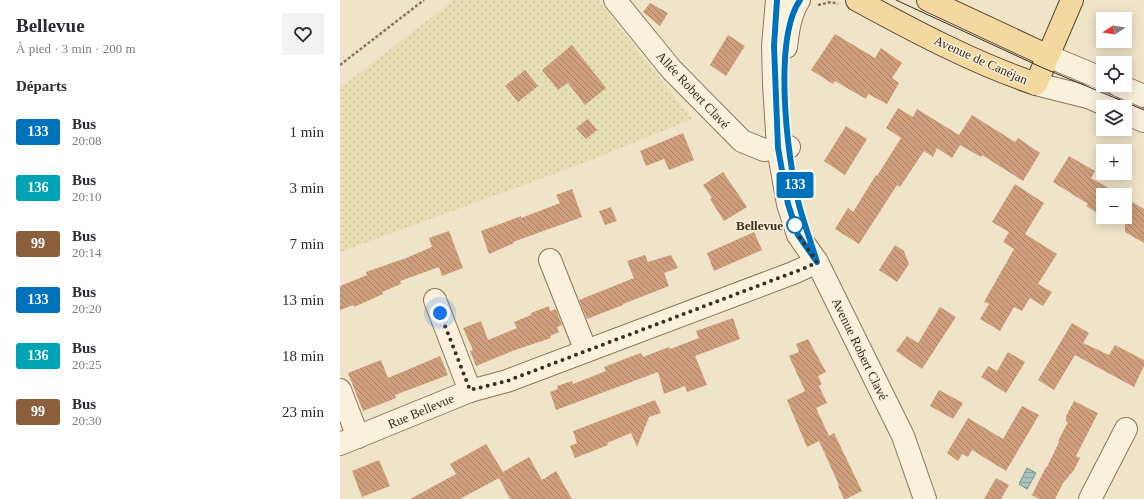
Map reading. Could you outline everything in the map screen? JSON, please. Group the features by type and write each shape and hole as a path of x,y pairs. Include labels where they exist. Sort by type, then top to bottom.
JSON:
{"main road":[{"name":"Avenue de Canéjan","path":"857,0 900,24 1000,72 1036,84"},
{"path":"928,0 1048,56"},
{"path":"1036,84 1072,0"}],"street":[{"name":"Allée Robert Clavé","path":"615,0 671,68 742,141 764,150 784,148"},
{"name":"Avenue Robert Clavé","path":"777,0 774,46 788,204 798,235 817,262 903,436 925,499"},
{"name":"Avenue Robert Clavé","path":"784,148 786,46 792,16 800,0"},
{"path":"1048,56 1096,76"},
{"name":"Avenue de Canéjan","path":"1036,84 1088,97 1096,100"},
{"path":"1132,91 1144,96"},
{"path":"1132,116 1144,121"},
{"path":"550,260 586,351"},
{"name":"Rue Bellevue","path":"349,440 470,390 507,381 793,273 817,262"},
{"path":"435,300 470,390"},
{"path":"340,390 349,440"},
{"path":"1090,499 1126,429"},
{"name":"Avenue Robert Clavé","path":"903,436 921,462 939,499"}],"path":[{"path":"340,65 424,0"}],"shaded area":[{"path":"454,0 598,0 692,119 584,163 340,252 340,88"}],"water":[{"path":"1027,468 1036,473 1027,489 1019,484"}],"building":[{"path":"650,3 668,13 660,26 643,12"},
{"path":"835,34 875,58 881,48 902,63 892,78 899,83 887,104 868,94 866,99 835,81 833,84 811,70"},
{"path":"728,35 745,46 726,76 710,65"},
{"path":"572,45 606,88 585,105 568,83 558,90 542,70"},
{"path":"525,70 538,86 518,102 505,86"},
{"path":"898,108 913,117 917,109 959,135 972,115 1015,142 1018,138 1040,153 1023,181 982,155 981,157 960,145 952,158 937,148 933,157 924,151 900,187 897,185 859,244 835,229 848,208 853,212 901,138 886,128"},
{"path":"588,119 597,130 586,139 576,128"},
{"path":"846,126 867,139 845,175 824,161"},
{"path":"683,133 694,160 669,170 664,159 646,166 640,151"},
{"path":"1069,156 1095,171 1091,178 1109,188 1096,188 1096,212 1086,206 1088,204 1053,182"},
{"path":"723,172 747,207 724,221 710,199 712,198 703,185"},
{"path":"1015,184 1044,203 1025,234 1057,254 1038,284 1052,292 1043,306 1030,298 1022,311 1014,307 1000,331 980,319 989,304 984,302 1014,249 1003,242 1009,232 992,222"},
{"path":"572,189 582,217 513,242 514,243 489,254 481,231 560,203 556,195"},
{"path":"1132,202 1144,209 1144,243 1125,232 1125,224 1132,224"},
{"path":"611,207 617,221 605,225 599,211"},
{"path":"449,231 463,268 442,276 439,267 400,281 401,284 354,307 353,305 340,310 340,286 367,275 366,272 432,247 429,238"},
{"path":"754,232 762,250 714,271 707,253"},
{"path":"895,245 904,251 909,264 897,282 879,270"},
{"path":"645,255 648,262 671,255 678,268 664,273 669,286 587,319 579,300 634,278 627,261"},
{"path":"549,306 550,311 556,309 562,325 557,327 559,332 550,336 551,338 515,350 476,366 470,351 473,350 463,328 481,321 488,340 517,328 514,322"},
{"path":"940,307 956,317 922,369 896,351 907,336 918,343"},
{"path":"733,318 740,339 695,356 707,385 687,392 685,386 664,394 658,372 556,410 550,392 558,389 557,386 572,381 573,384 606,371 604,367 635,355 641,353 643,357 699,338 696,331"},
{"path":"1072,323 1089,333 1083,343 1109,355 1115,345 1144,360 1144,366 1134,387 1075,355 1054,390 1038,380"},
{"path":"808,339 826,372 818,376 822,384 819,386 827,403 816,408 829,436 834,433 862,491 846,499 844,499 819,441 807,447 787,400 805,391 789,356 799,352 796,344"},
{"path":"1008,352 1025,362 1006,393 981,377 988,366 997,371"},
{"path":"440,356 448,375 395,395 396,398 363,411 348,373 381,360 388,378"},
{"path":"939,390 963,403 953,419 930,406"},
{"path":"655,400 661,413 649,417 637,447 631,433 607,443 608,445 575,458 570,446 577,443 573,431"},
{"path":"1074,401 1098,413 1076,456 1080,458 1074,470 1063,483 1055,499 1039,499 1032,495 1068,422 1066,421 1066,416"},
{"path":"1022,406 1039,415 1006,471 972,450 968,457 962,454 958,461 947,453 968,418 1003,439"},
{"path":"486,444 503,472 529,457 542,480 556,471 572,499 510,499 499,478 460,499 410,499 456,474 450,464"},
{"path":"379,460 390,486 362,497 352,471"},
{"path":"996,478 1009,485 1001,499 984,499"}],"tram line":[{"path":"896,0 1043,68 1144,110"}],"bus line":[{"name":"133","path":"777,0 774,46 774,84 778,148 788,204 798,235 817,262 798,201 789,147 785,69 786,46 792,16 795,7 800,0"}],"place":[{"name":"Bellevue","path":"795,225"}],"route":[{"path":"440,313 470,390 507,381 805,268 817,262 798,235 795,225"}]}
